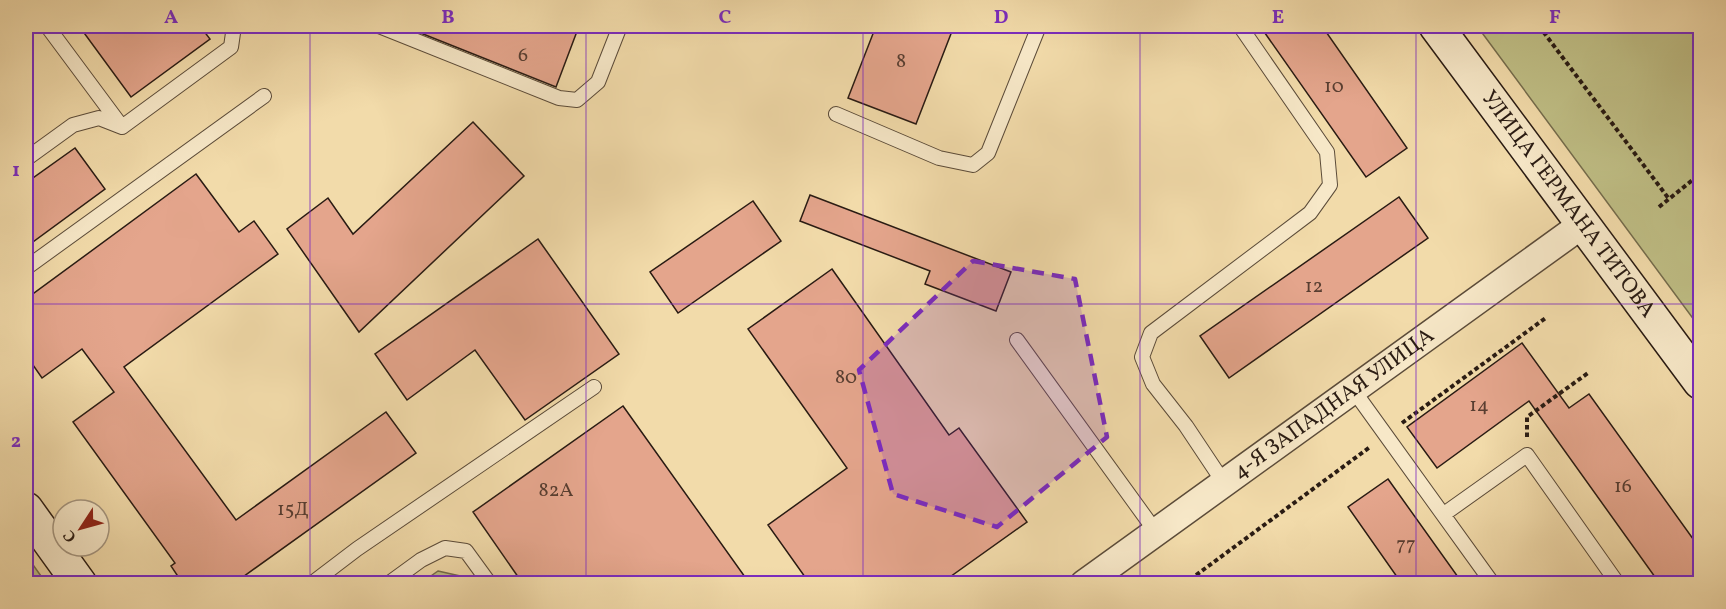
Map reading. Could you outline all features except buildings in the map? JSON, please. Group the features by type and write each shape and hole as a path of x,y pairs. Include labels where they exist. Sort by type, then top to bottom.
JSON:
{"street":[{"name":"УЛИЦА ГЕРМАНА ТИТОВА","path":"1436,26 1701,382"},
{"name":"4-Я ЗАПАДНАЯ УЛИЦА","path":"1084,584 1583,224"},
{"path":"26,509 80,584"}],"lane":[{"path":"47,26 122,127"},
{"path":"122,127 231,46 234,26"},
{"path":"379,26 559,98 576,99 598,82 620,26"},
{"path":"836,114 939,158 973,165 988,153 1039,26"},
{"path":"1224,483 1186,426 1153,384 1142,357 1151,333 1310,213 1330,184 1326,152 1240,26"},
{"path":"26,268 264,96"},
{"path":"26,159 73,125 99,118 122,127"},
{"path":"1017,340 1156,532"},
{"path":"311,584 357,549 594,387"},
{"path":"1354,391 1493,584"},
{"path":"1444,514 1527,455 1618,584"},
{"path":"388,584 421,560 445,548 466,551 490,584"}],"path":[{"path":"1539,26 1669,199"},
{"path":"1659,207 1701,174"},
{"path":"1184,584 1547,317"},
{"path":"1527,455 1527,417 1588,373"}],"highlighted area":[{"path":"973,261 1075,279 1107,437 997,527 893,494 859,370"}],"shaded area":[{"path":"1477,26 1700,26 1700,328"},
{"path":"26,555 46,583 26,583"},
{"path":"438,571 469,578 473,583 421,583"}]}
